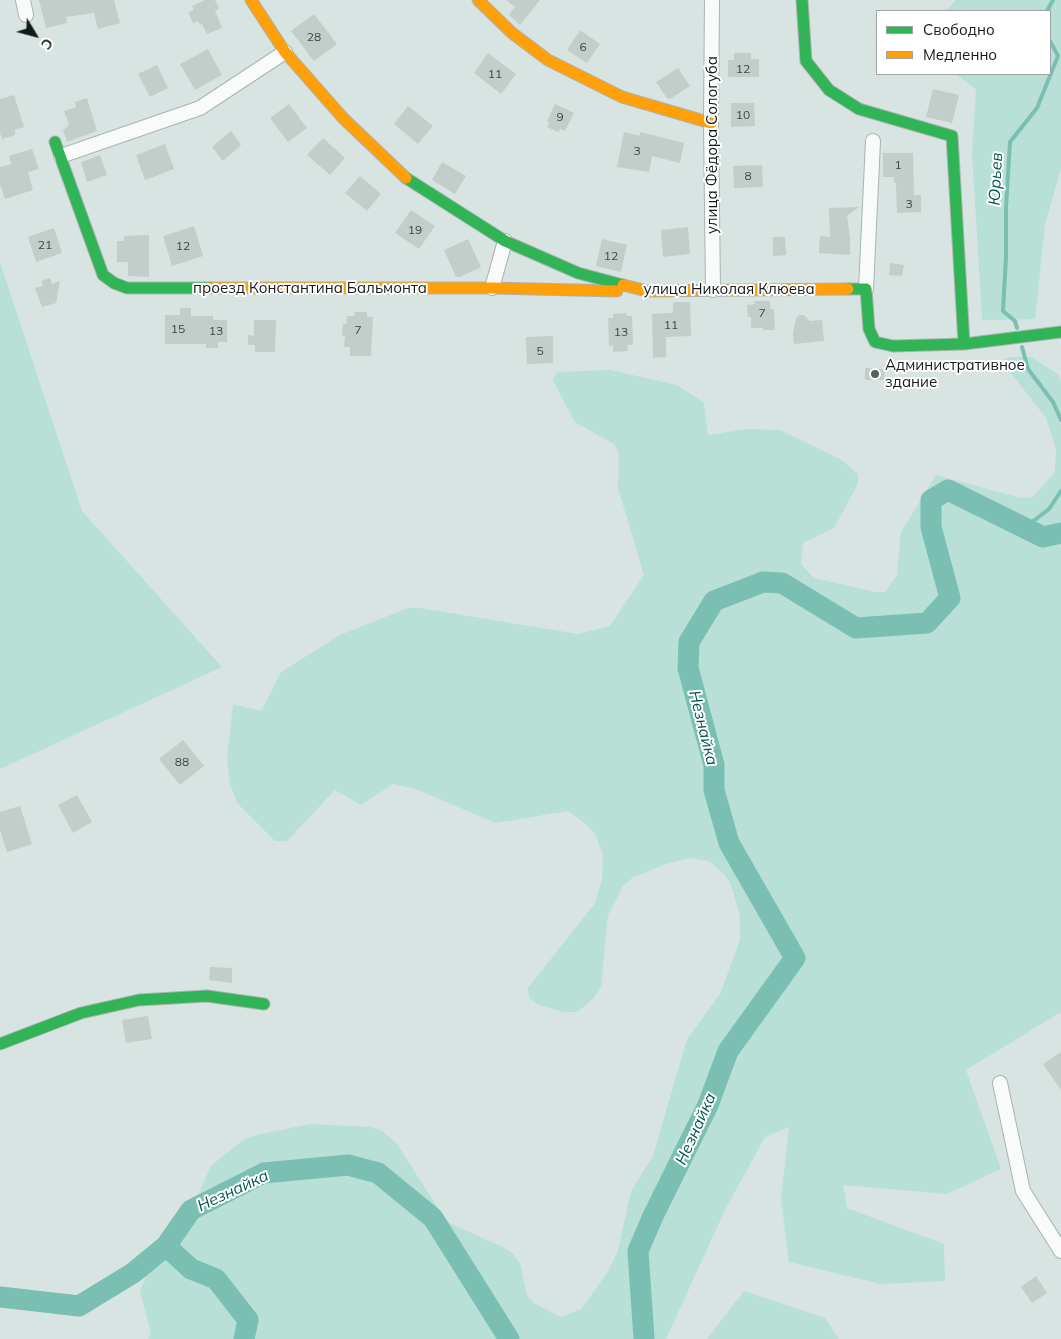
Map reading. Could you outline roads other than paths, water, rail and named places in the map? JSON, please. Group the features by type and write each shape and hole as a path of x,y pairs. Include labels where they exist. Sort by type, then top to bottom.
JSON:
{"street":[{"path":"24,0 26,15"},
{"name":"улица Николая Клюева","path":"251,0 285,52 343,118 403,176 505,240 578,273 647,291 866,290"},
{"path":"478,0 512,33 548,60 622,97 711,123"},
{"name":"улица Фёдора Сологуба","path":"712,0 713,290"},
{"path":"802,0 806,61 829,90 859,109 952,136 964,344"},
{"path":"62,156 200,108 285,52"},
{"path":"873,141 866,290 869,329 875,342 893,346 964,344 1061,332"},
{"name":"проезд Константина Бальмонта","path":"55,142 62,156 102,275 114,283 127,288 492,288 647,291"},
{"path":"492,288 505,240"},
{"path":"0,1044 81,1013 140,1000 207,996 264,1004"},
{"path":"1000,1083 1023,1190 1061,1251"}],"waterway":[{"name":"Юрьев","path":"1048,10 1053,0"},
{"name":"Юрьев","path":"1051,43 1058,56 1051,73"},
{"name":"Юрьев","path":"1017,328 1015,321 1003,311 1010,142 1037,108 1050,75"},
{"path":"1022,347 1028,369 1053,402 1061,420"},
{"name":"Незнайка","path":"644,1339 638,1251 653,1216 708,1105 728,1051 795,958 729,843 714,790 714,765 688,668 689,642 714,601 763,582 782,583 856,628 927,623 950,598 931,527 931,500 948,490 1043,537 1061,533"},
{"path":"1024,528 1049,509 1061,491"},
{"name":"Незнайка","path":"0,1297 79,1306 133,1273 166,1246 191,1210 264,1173 348,1165 378,1173 433,1218 509,1339"},
{"path":"166,1246 191,1269 216,1279 248,1320 244,1339"}],"place":[{"name":"Административное здание","path":"875,374"}]}
